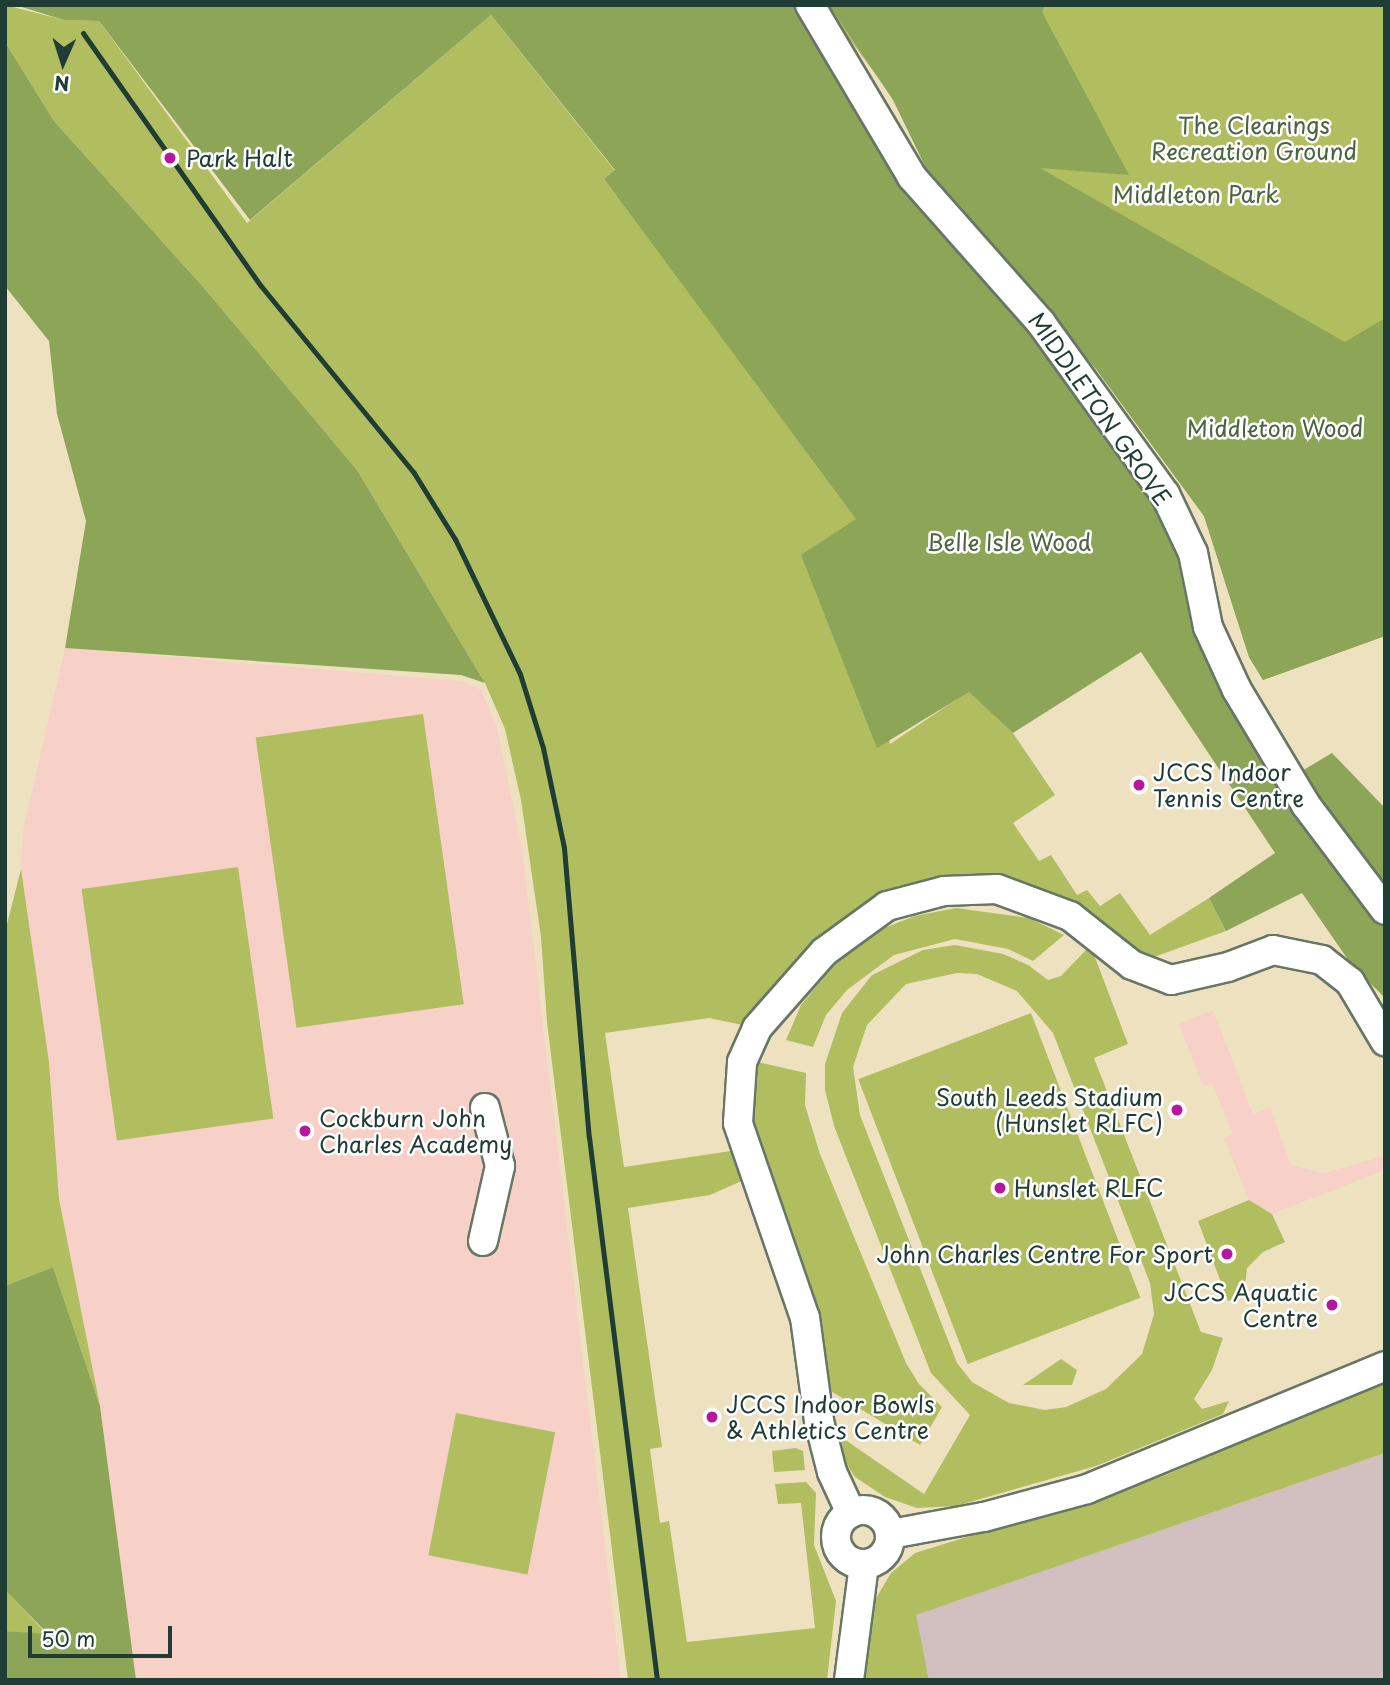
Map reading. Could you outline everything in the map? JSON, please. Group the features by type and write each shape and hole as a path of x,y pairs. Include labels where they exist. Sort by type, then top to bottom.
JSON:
{"street":[{"name":"MIDDLETON GROVE","path":"810,5 912,177 1041,323 1165,494 1193,553 1208,627 1237,690 1306,805 1385,910"},
{"path":"851,1513 832,1472 819,1421 805,1318 738,1123 742,1062 757,1028 824,952 887,906 944,891 997,890 1070,916 1132,965 1171,980 1273,950 1322,960 1350,982 1385,1041"},
{"path":"483,1241 500,1166 485,1108"},
{"path":"891,1534 984,1517 1126,1476 1385,1366"},
{"path":"851,1513 877,1513 891,1534 886,1554 864,1565 843,1556 836,1541 839,1525 851,1513"},
{"path":"849,1680 864,1565"}],"shaded area":[{"name":"Cockburn John Charles Academy","path":"65,648 462,681 481,690 497,728 522,848 621,1680 136,1680 100,1406 59,1199 49,1062 21,869 23,830"},
{"path":"1213,1010 1253,1114 1270,1107 1291,1165 1323,1173 1385,1156 1385,1170 1272,1214 1249,1200 1224,1138 1233,1134 1212,1083 1203,1086 1179,1024"},
{"path":"1385,1453 1385,1680 929,1680 915,1615"}],"green space":[{"path":"5,5 64,20 99,21 247,223 491,15 615,171 604,179 857,519 890,744 969,691 1013,733 1055,795 1013,823 1039,861 1051,855 1077,895 1087,890 1100,906 1120,893 1150,935 1209,898 1226,931 1132,965 1036,901 887,906 757,1028 709,1018 605,1033 624,1167 744,1149 753,1176 710,1195 628,1208 662,1447 650,1449 660,1523 669,1521 687,1642 815,1628 801,1503 778,1504 775,1484 806,1482 816,1493 814,1545 836,1601 827,1680 628,1680 547,1022 541,937 521,800 505,729 485,683 357,470 204,288 54,121 5,42"},
{"name":"Belle Isle Wood","path":"15,5 799,5 1041,323 1165,494 1208,627 1290,778 1332,753 1385,808 1385,998 1351,964 1302,893 1226,931 1209,898 1275,853 1141,652 1013,733 969,692 877,748 801,555 856,519 604,179 615,170 491,15 250,220 99,21 64,20"},
{"name":"Middleton Wood","path":"824,5 1385,5 1385,636 1263,680 1249,657 1204,516 1096,369 928,172 891,95"},
{"name":"Middleton Wood","path":"829,5 1045,5 1042,12 1129,175 1040,168 1345,342 1385,318 1385,636 1263,680 1249,657 1204,516 1096,369 928,172 893,100"},
{"path":"5,42 54,121 204,288 357,470 485,683 461,675 65,648 86,521 57,414 49,341 5,286"},
{"path":"423,714 464,1004 296,1028 256,738"},
{"path":"238,867 273,1119 117,1141 82,889"},
{"path":"21,869 49,1062 59,1199 100,1406 53,1267 5,1286 5,932"},
{"path":"956,908 1029,918 1064,935 1033,961 1008,949 955,939 894,955 847,990 826,1015 813,1047 786,1040 801,1005 843,954 874,932 915,916"},
{"path":"955,945 1003,954 1028,965 1048,980 1061,976 1087,949 1093,952 1128,1044 1094,1058 1201,1332 1223,1338 1212,1370 1194,1399 1202,1409 1229,1401 1223,1414 1096,1466 956,1506 917,1508 885,1497 855,1477 845,1462 841,1437 924,1494 970,1415 931,1373 834,1126 825,1090 825,1064 842,1013 872,975 923,950","holes":["957,973 977,974 1017,991 1053,1033 1150,1283 1154,1314 1142,1354 1106,1389 1066,1407 1045,1410 1009,1403 972,1382 957,1363 860,1115 853,1067 867,1025 906,984"]},
{"path":"1031,1013 1140,1298 968,1364 858,1079"},
{"path":"757,1062 806,1073 805,1105 820,1154 906,1363 919,1384 942,1407 920,1445 829,1390 751,1133"},
{"path":"1249,1200 1272,1214 1285,1242 1263,1252 1247,1268 1244,1296 1228,1301 1198,1221"},
{"path":"53,1267 100,1406 136,1680 5,1680 5,1631 48,1634 5,1590 5,1286"},
{"path":"1061,1359 1077,1370 1072,1385 1023,1385"},
{"path":"1385,1378 1385,1453 916,1615 929,1680 862,1680 875,1600 891,1573 915,1553 1166,1475"},
{"path":"456,1413 555,1432 527,1575 428,1555"},
{"path":"796,1448 803,1451 805,1470 774,1472 772,1451"},
{"path":"5,1590 48,1635 5,1631"}],"railway":[{"path":"83,33 261,286 414,473 455,539 520,674 543,748 564,848 589,1137 657,1680"}],"place":[{"name":"Park Halt","path":"170,158"},
{"name":"JCCS Indoor Tennis Centre","path":"1139,785"},
{"name":"South Leeds Stadium (Hunslet RLFC)","path":"1177,1110"},
{"name":"Cockburn John Charles Academy","path":"305,1131"},
{"name":"Hunslet RLFC","path":"1000,1188"},
{"name":"John Charles Centre For Sport","path":"1227,1254"},
{"name":"JCCS Aquatic Centre","path":"1332,1305"},
{"name":"JCCS Indoor Bowls & Athletics Centre","path":"712,1417"}],"park label":[{"name":"The Clearings Recreation Ground","path":"1254,138"},
{"name":"Middleton Park","path":"1196,194"}]}
